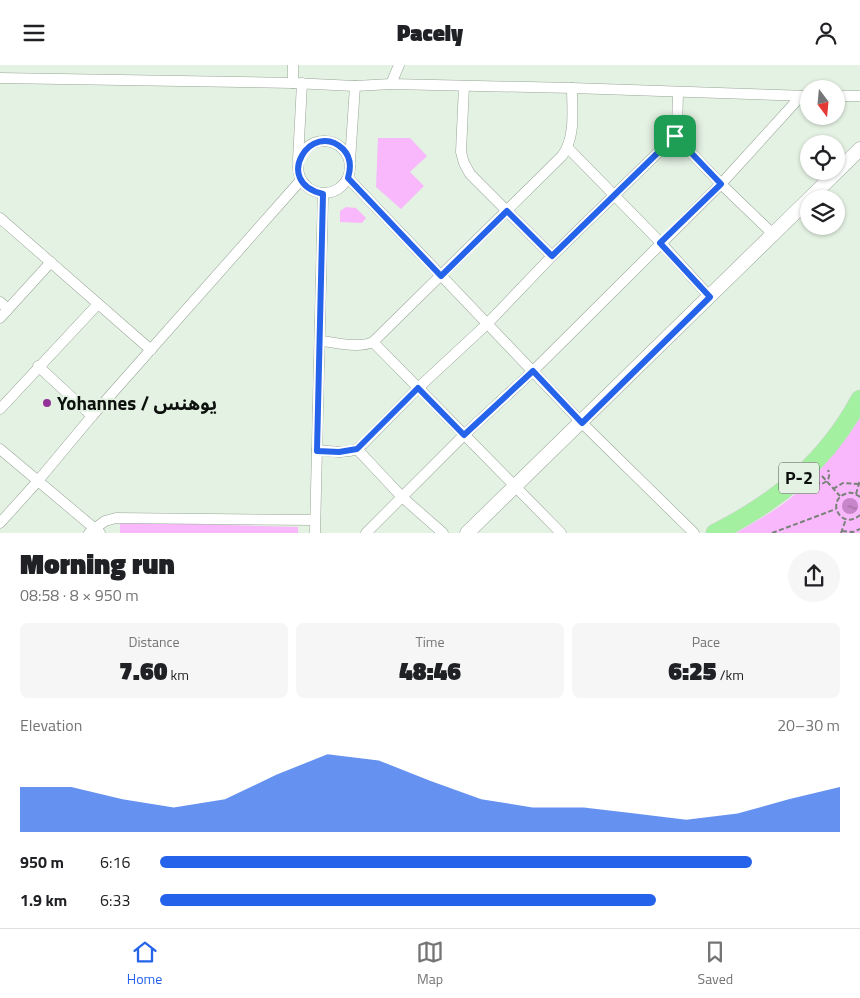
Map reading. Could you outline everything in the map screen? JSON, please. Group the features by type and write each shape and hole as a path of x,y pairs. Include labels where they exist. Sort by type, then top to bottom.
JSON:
{"highway":[{"name":"P-2","path":"715,533 737,522 780,494 811,467 835,438 860,399"}],"street":[{"path":"293,65 298,83 298,173 301,180 314,192 323,194 338,190 348,178 354,86"},
{"path":"391,84 399,65"},
{"path":"0,78 298,83 354,86 391,84 572,87 800,96"},
{"path":"464,86 462,152 464,163 470,174 552,256"},
{"path":"320,341 359,345 373,342 562,156 568,148 571,138 572,87"},
{"path":"317,451 339,452 357,449 418,388 487,324 552,256 675,136 677,130 678,92"},
{"path":"845,96 860,96"},
{"path":"366,533 464,435 533,371 721,184 800,101"},
{"path":"675,136 773,234"},
{"path":"298,164 300,156 305,149 320,141 337,144 348,157 350,165"},
{"path":"568,148 710,297"},
{"path":"818,190 860,149"},
{"path":"348,178 582,423 694,533"},
{"path":"0,523 301,180"},
{"path":"315,533 323,194"},
{"path":"467,533 582,423 800,208"},
{"path":"0,218 151,350"},
{"path":"0,318 4,306 51,262"},
{"path":"0,409 38,366 98,304"},
{"path":"373,342 562,533"},
{"path":"38,366 92,416"},
{"path":"0,449 95,531 105,521 116,518 315,520"},
{"path":"357,449 402,497 444,533"}],"path":[{"path":"818,472 840,497"},
{"path":"856,494 860,480"},
{"path":"833,489 843,483 860,484"},
{"path":"860,497 850,493 840,497 836,503 839,515 846,519 852,520 860,515"},
{"path":"772,533 836,509"},
{"path":"846,519 842,532 853,532 860,529"}],"shaded area":[{"path":"378,138 410,138 427,156 410,172 424,186 401,209 376,187"},
{"path":"346,207 356,208 366,218 362,223 340,222 340,211"},
{"path":"860,416 860,533 736,533 773,511 804,486 830,458"},
{"path":"120,522 298,527 298,533 120,533"}],"water":[{"path":"850,498 858,506 850,514 842,506"}],"place":[{"name":"Yohannes / يوهنس","path":"47,403"}],"route":[{"path":"675,136 721,184 660,243 710,297 582,423 533,371 464,435 418,388 357,449 339,452 317,451 323,194 314,192 307,187 298,173 300,156 305,149 320,141 337,144 348,157 350,171 348,178 441,276 507,211 552,256 675,136"}]}
